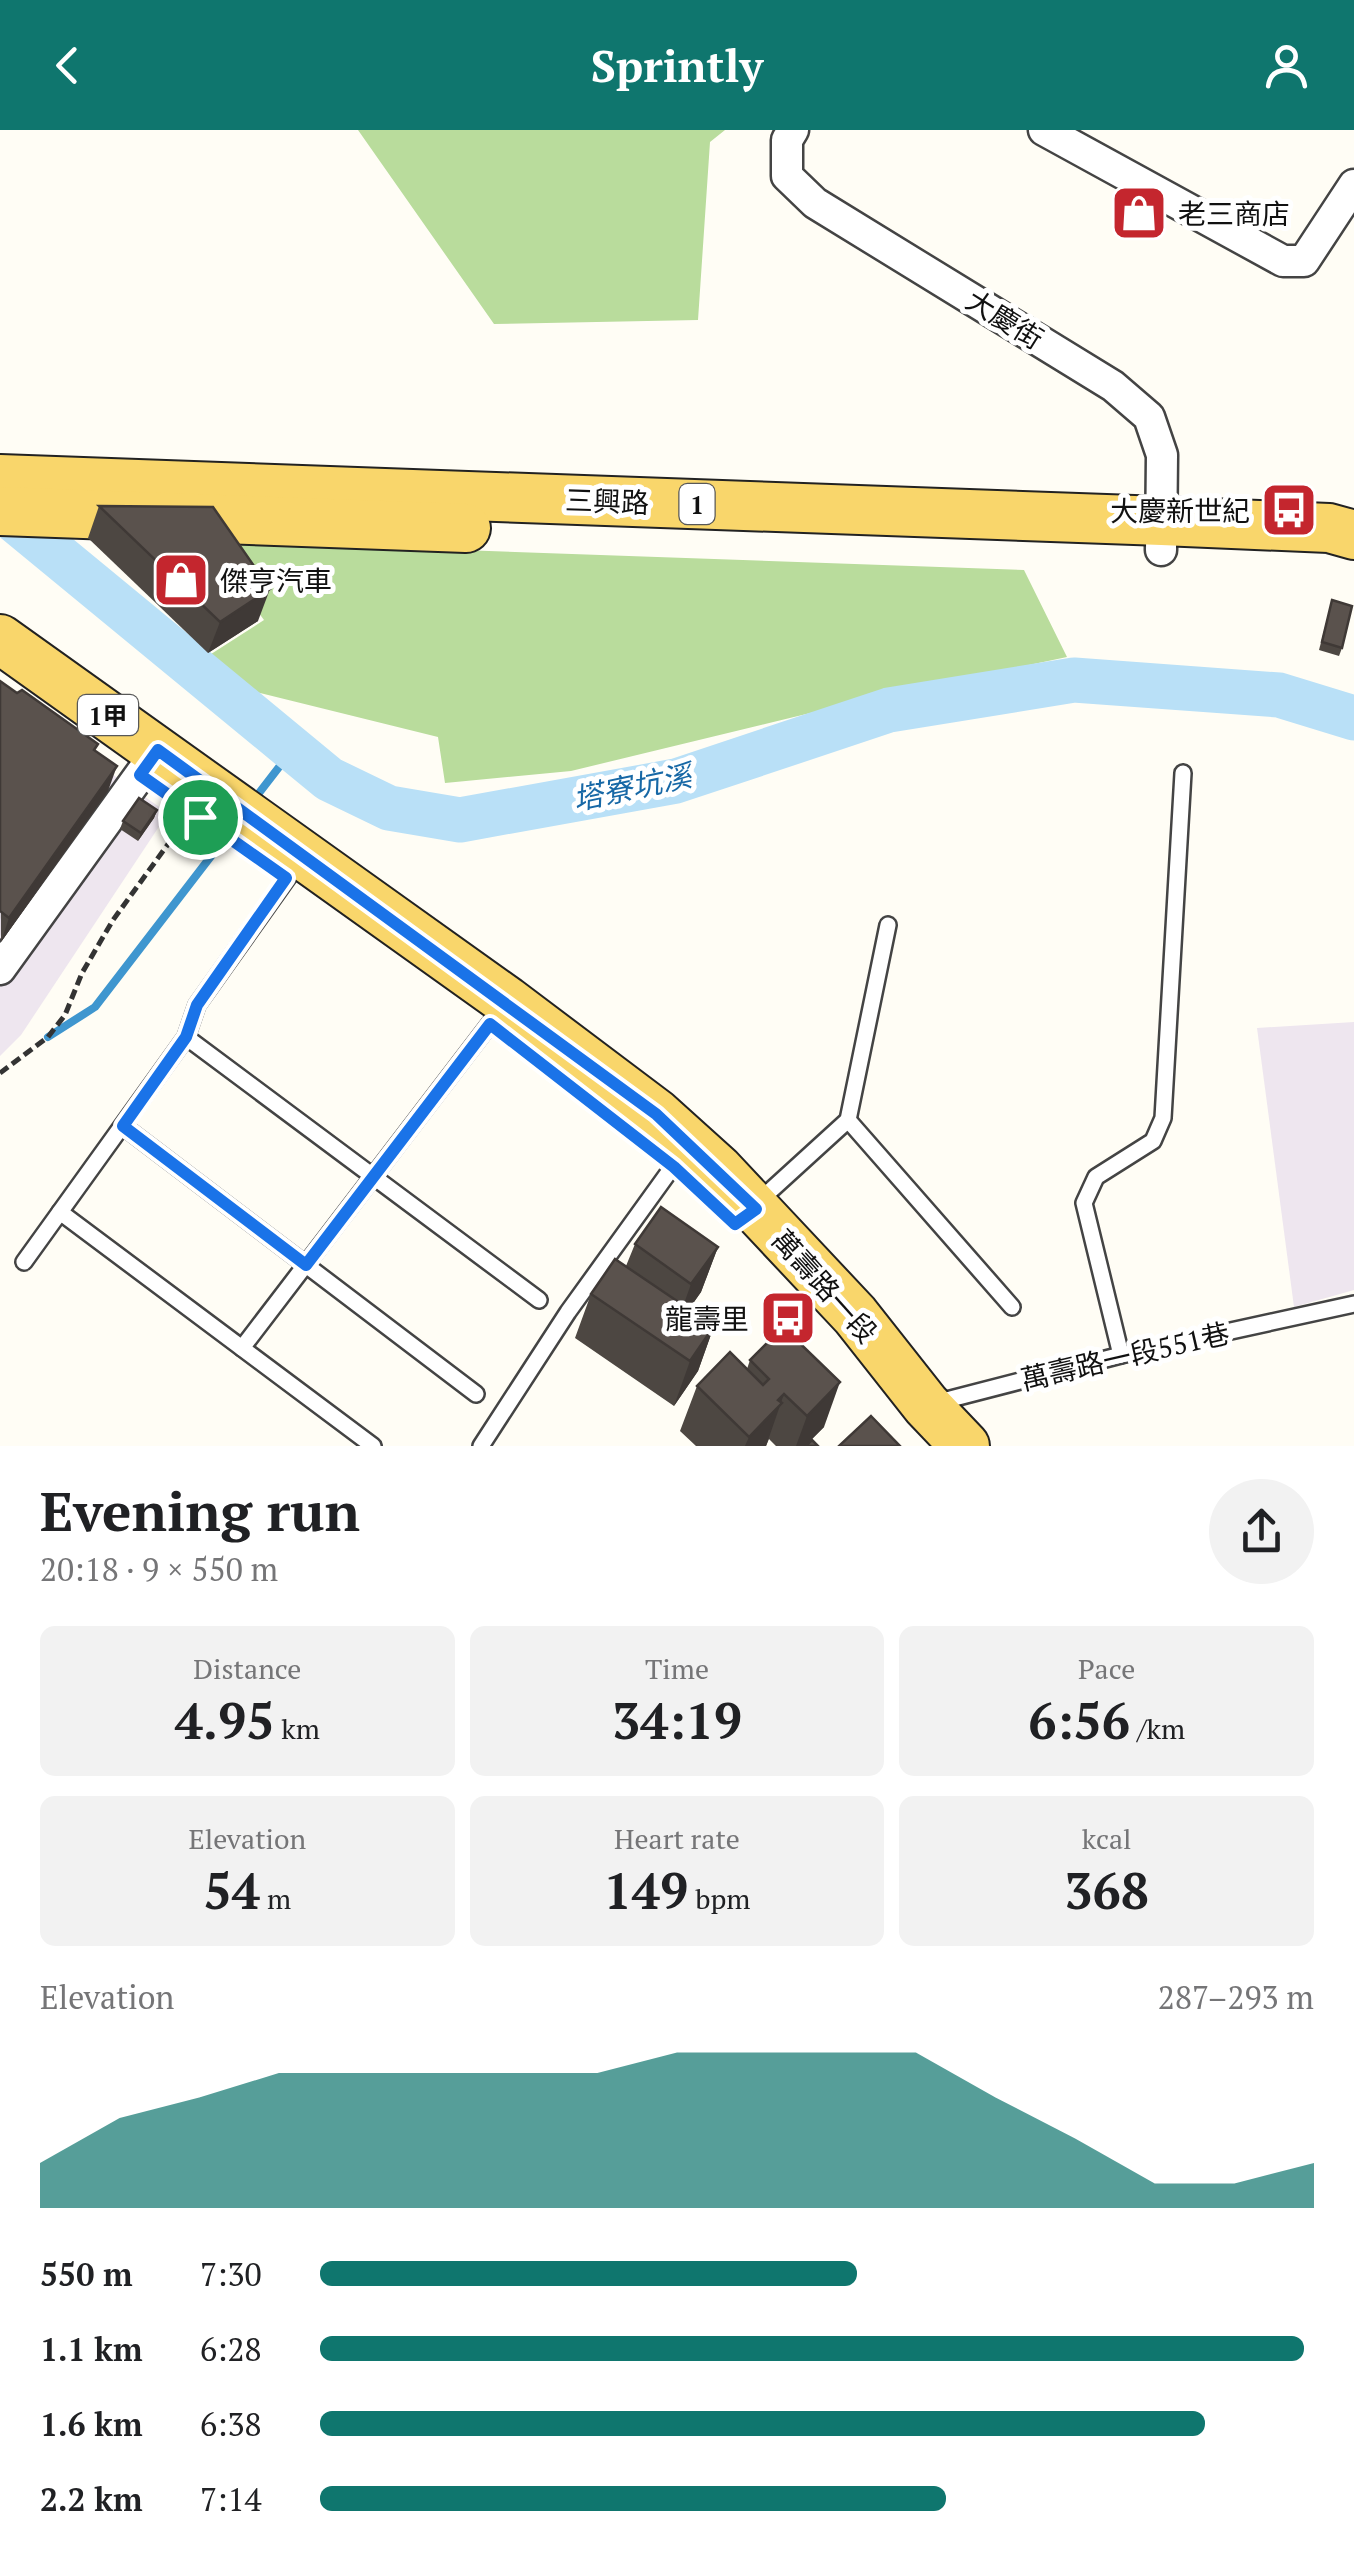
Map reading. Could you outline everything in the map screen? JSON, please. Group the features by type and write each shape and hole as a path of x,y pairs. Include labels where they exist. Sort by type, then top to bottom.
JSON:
{"main road":[{"name":"三興路","path":"21,497 1162,535 1329,528 1354,535"},
{"name":"三興路","path":"1162,535 1354,564"},
{"name":"萬壽路一段","path":"0,638 202,807 279,855 498,1013 682,1155 856,1315 918,1425 965,1446"},
{"name":"萬壽路一段","path":"0,673 149,763"}],"street":[{"name":"大慶街","path":"793,130 787,140 787,176 815,203 1113,386 1148,416 1162,454 1162,535"},
{"path":"1044,130 1283,260 1304,261 1354,185"},
{"path":"0,969 149,763"}],"lane":[{"path":"1121,1354 1084,1203 1096,1177 1153,1142 1163,1118 1184,773"},
{"path":"24,1262 186,1037 197,1005 279,855"},
{"path":"745,1216 848,1120 888,925"},
{"path":"242,1348 498,1013"},
{"path":"186,1037 539,1300"},
{"path":"848,1120 1012,1308"},
{"path":"123,1126 476,1394"},
{"path":"482,1446 568,1312 682,1155"},
{"path":"60,1212 372,1446"},
{"name":"萬壽路一段551巷","path":"918,1425 1121,1354 1354,1304"}],"path":[{"path":"0,1074 48,1038 65,1015 82,973 113,920 202,807"}],"shaded area":[{"path":"0,696 168,813 21,1035 0,1056"},
{"path":"1354,1022 1354,1290 1294,1307 1257,1028"}],"green space":[{"path":"358,130 725,130 710,142 698,320 494,324"},
{"path":"206,541 1024,570 1067,657 860,701 571,771 445,783 438,737 248,690 208,656 264,620"}],"building":[{"path":"99,506 213,507 270,589 220,622"},
{"path":"1332,600 1352,606 1342,648 1322,642"},
{"path":"0,681 17,693 22,690 98,744 94,750 117,766 9,918 0,911"},
{"path":"139,798 157,810 141,833 123,821"},
{"path":"661,1207 718,1247 691,1284 635,1244"},
{"path":"615,1259 714,1326 690,1361 591,1294"},
{"path":"783,1327 840,1382 807,1416 784,1394 778,1400 782,1403 749,1437 697,1386 730,1352 763,1385 769,1379 750,1360"},
{"path":"871,1416 900,1446 839,1446"}],"waterway":[{"name":"塔寮坑溪","path":"0,508 329,779 389,808 460,820 676,781 889,710 1074,680 1279,695 1354,718"},
{"path":"252,802 293,749"},
{"path":"48,1037 95,1007 235,825"}],"place":[{"name":"老三商店","path":"1139,213"},
{"name":"大慶新世紀","path":"1289,510"},
{"name":"傑亨汽車","path":"181,580"},
{"name":"龍壽里","path":"788,1318"}],"route":[{"path":"158,750 507,1001 656,1114 756,1209 735,1224 674,1167 490,1024 306,1265 123,1126 186,1037 197,1005 286,878 200,817 140,775 158,750"}]}
